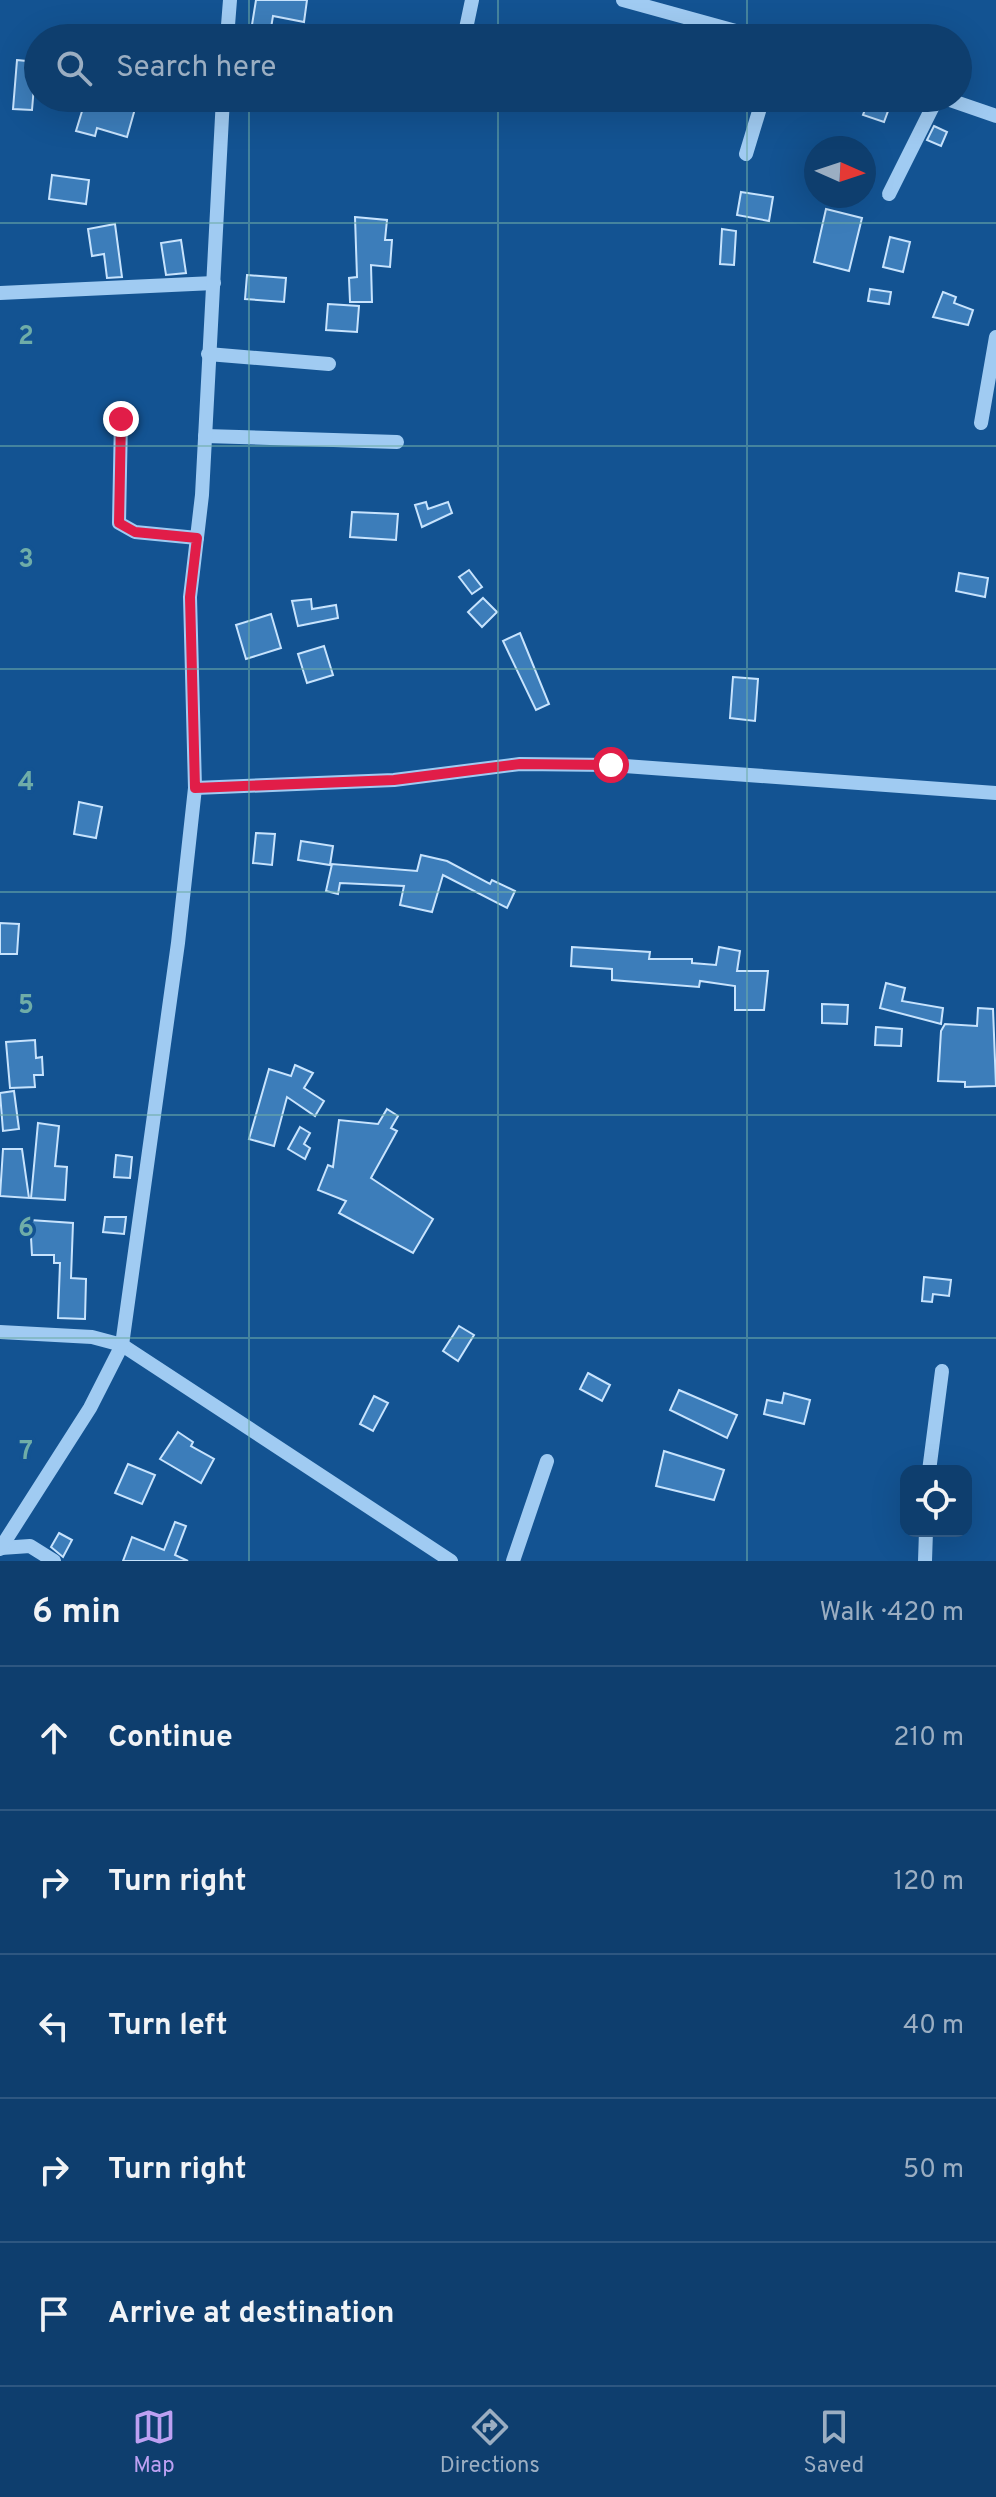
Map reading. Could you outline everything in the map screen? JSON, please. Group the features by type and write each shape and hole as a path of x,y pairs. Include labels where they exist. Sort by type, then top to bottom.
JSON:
{"street":[{"path":"228,24 230,0"},
{"path":"467,24 472,0"},
{"path":"623,0 710,24"},
{"path":"972,108 996,116"},
{"path":"0,1549 90,1408 122,1345 178,943 195,788 190,597 205,436 222,112"},
{"path":"746,154 759,112"},
{"path":"889,194 930,112"},
{"path":"0,293 214,283"},
{"path":"981,423 996,337"},
{"path":"208,354 329,364"},
{"path":"121,419 119,523 135,532 197,538"},
{"path":"205,436 397,442"},
{"path":"195,788 394,780 520,764 581,764 757,773 888,787 996,793"},
{"path":"0,1332 92,1337 122,1345 451,1561"},
{"path":"930,1465 942,1371"},
{"path":"513,1561 547,1461"},
{"path":"925,1561 926,1537"},
{"path":"0,1549 30,1546 54,1561"}],"building":[{"path":"256,0 307,0 304,22 273,16 272,24 252,24"},
{"path":"17,60 24,61 24,110 13,109"},
{"path":"82,112 134,112 127,137 97,128 95,136 76,131"},
{"path":"864,112 888,112 884,122 863,115"},
{"path":"934,126 947,132 941,146 927,140"},
{"path":"52,175 89,180 86,204 49,199"},
{"path":"741,192 773,197 769,221 737,215"},
{"path":"826,209 862,218 849,271 814,262"},
{"path":"355,217 387,220 385,240 392,240 390,267 371,265 372,302 350,302 349,278 357,277"},
{"path":"115,224 122,277 107,278 104,254 92,256 88,229"},
{"path":"722,229 736,231 734,265 720,264"},
{"path":"890,237 910,242 903,272 883,267"},
{"path":"181,240 186,273 166,275 161,243"},
{"path":"247,275 286,278 284,302 245,299"},
{"path":"870,289 891,292 889,304 868,301"},
{"path":"943,292 956,297 954,303 973,310 968,325 933,317"},
{"path":"328,304 359,306 357,332 326,330"},
{"path":"426,502 428,509 448,502 452,513 422,527 415,505"},
{"path":"352,512 398,514 396,540 350,537"},
{"path":"469,570 482,587 472,594 459,577"},
{"path":"959,573 988,578 985,597 956,591"},
{"path":"483,598 497,612 482,627 468,612"},
{"path":"311,599 312,609 336,605 338,618 298,626 292,601"},
{"path":"271,614 281,648 246,659 236,625"},
{"path":"520,633 549,704 536,710 503,641"},
{"path":"324,646 333,675 307,683 298,654"},
{"path":"733,677 758,679 755,721 730,718"},
{"path":"79,802 102,807 96,838 74,834"},
{"path":"256,833 275,834 272,865 253,863"},
{"path":"301,841 333,846 330,865 298,860"},
{"path":"421,855 447,861 490,884 492,880 515,891 507,908 443,875 432,912 400,905 404,886 340,883 338,894 326,891 332,864 417,871"},
{"path":"0,923 19,924 17,954 0,954"},
{"path":"572,947 650,952 649,959 692,959 692,963 716,965 719,947 740,951 737,971 768,971 764,1010 735,1010 735,986 700,981 699,987 612,980 612,969 571,966"},
{"path":"886,983 905,988 902,1001 943,1008 941,1024 880,1008"},
{"path":"822,1004 848,1005 847,1024 822,1023"},
{"path":"978,1008 993,1009 996,1086 965,1087 965,1082 938,1081 941,1031 945,1024 977,1026"},
{"path":"876,1027 902,1029 901,1046 875,1045"},
{"path":"35,1040 36,1058 42,1057 43,1075 34,1075 35,1087 10,1088 6,1042"},
{"path":"295,1065 313,1073 304,1088 324,1101 315,1116 287,1097 274,1146 249,1139 269,1069 291,1076"},
{"path":"14,1091 19,1129 3,1131 0,1093"},
{"path":"387,1109 398,1116 391,1128 397,1131 371,1178 433,1219 413,1253 339,1213 346,1201 318,1190 328,1165 333,1167 339,1120 378,1124"},
{"path":"38,1123 59,1126 55,1166 67,1167 65,1200 31,1198"},
{"path":"300,1127 310,1133 304,1144 310,1148 305,1159 288,1149"},
{"path":"3,1149 22,1149 29,1198 0,1196"},
{"path":"116,1155 132,1157 130,1178 114,1177"},
{"path":"105,1217 126,1217 124,1234 103,1232"},
{"path":"30,1220 73,1223 71,1278 86,1279 85,1319 58,1318 60,1263 54,1263 54,1255 32,1255"},
{"path":"924,1277 951,1280 949,1296 933,1294 932,1302 922,1301"},
{"path":"459,1326 474,1335 458,1361 443,1351"},
{"path":"588,1373 610,1385 602,1401 580,1389"},
{"path":"679,1390 737,1415 727,1438 670,1410"},
{"path":"784,1393 810,1400 804,1424 764,1414 767,1400 782,1403"},
{"path":"374,1396 388,1403 373,1431 360,1424"},
{"path":"178,1432 193,1442 191,1446 214,1459 201,1483 160,1459"},
{"path":"664,1451 724,1470 714,1500 656,1486"},
{"path":"128,1464 155,1475 142,1504 115,1493"},
{"path":"175,1522 186,1526 175,1555 188,1561 123,1561 132,1537 164,1550"},
{"path":"59,1533 72,1540 63,1557 51,1547"}],"route":[{"path":"121,419 119,523 135,532 197,538 190,597 195,788 394,780 520,764 611,765"}]}
